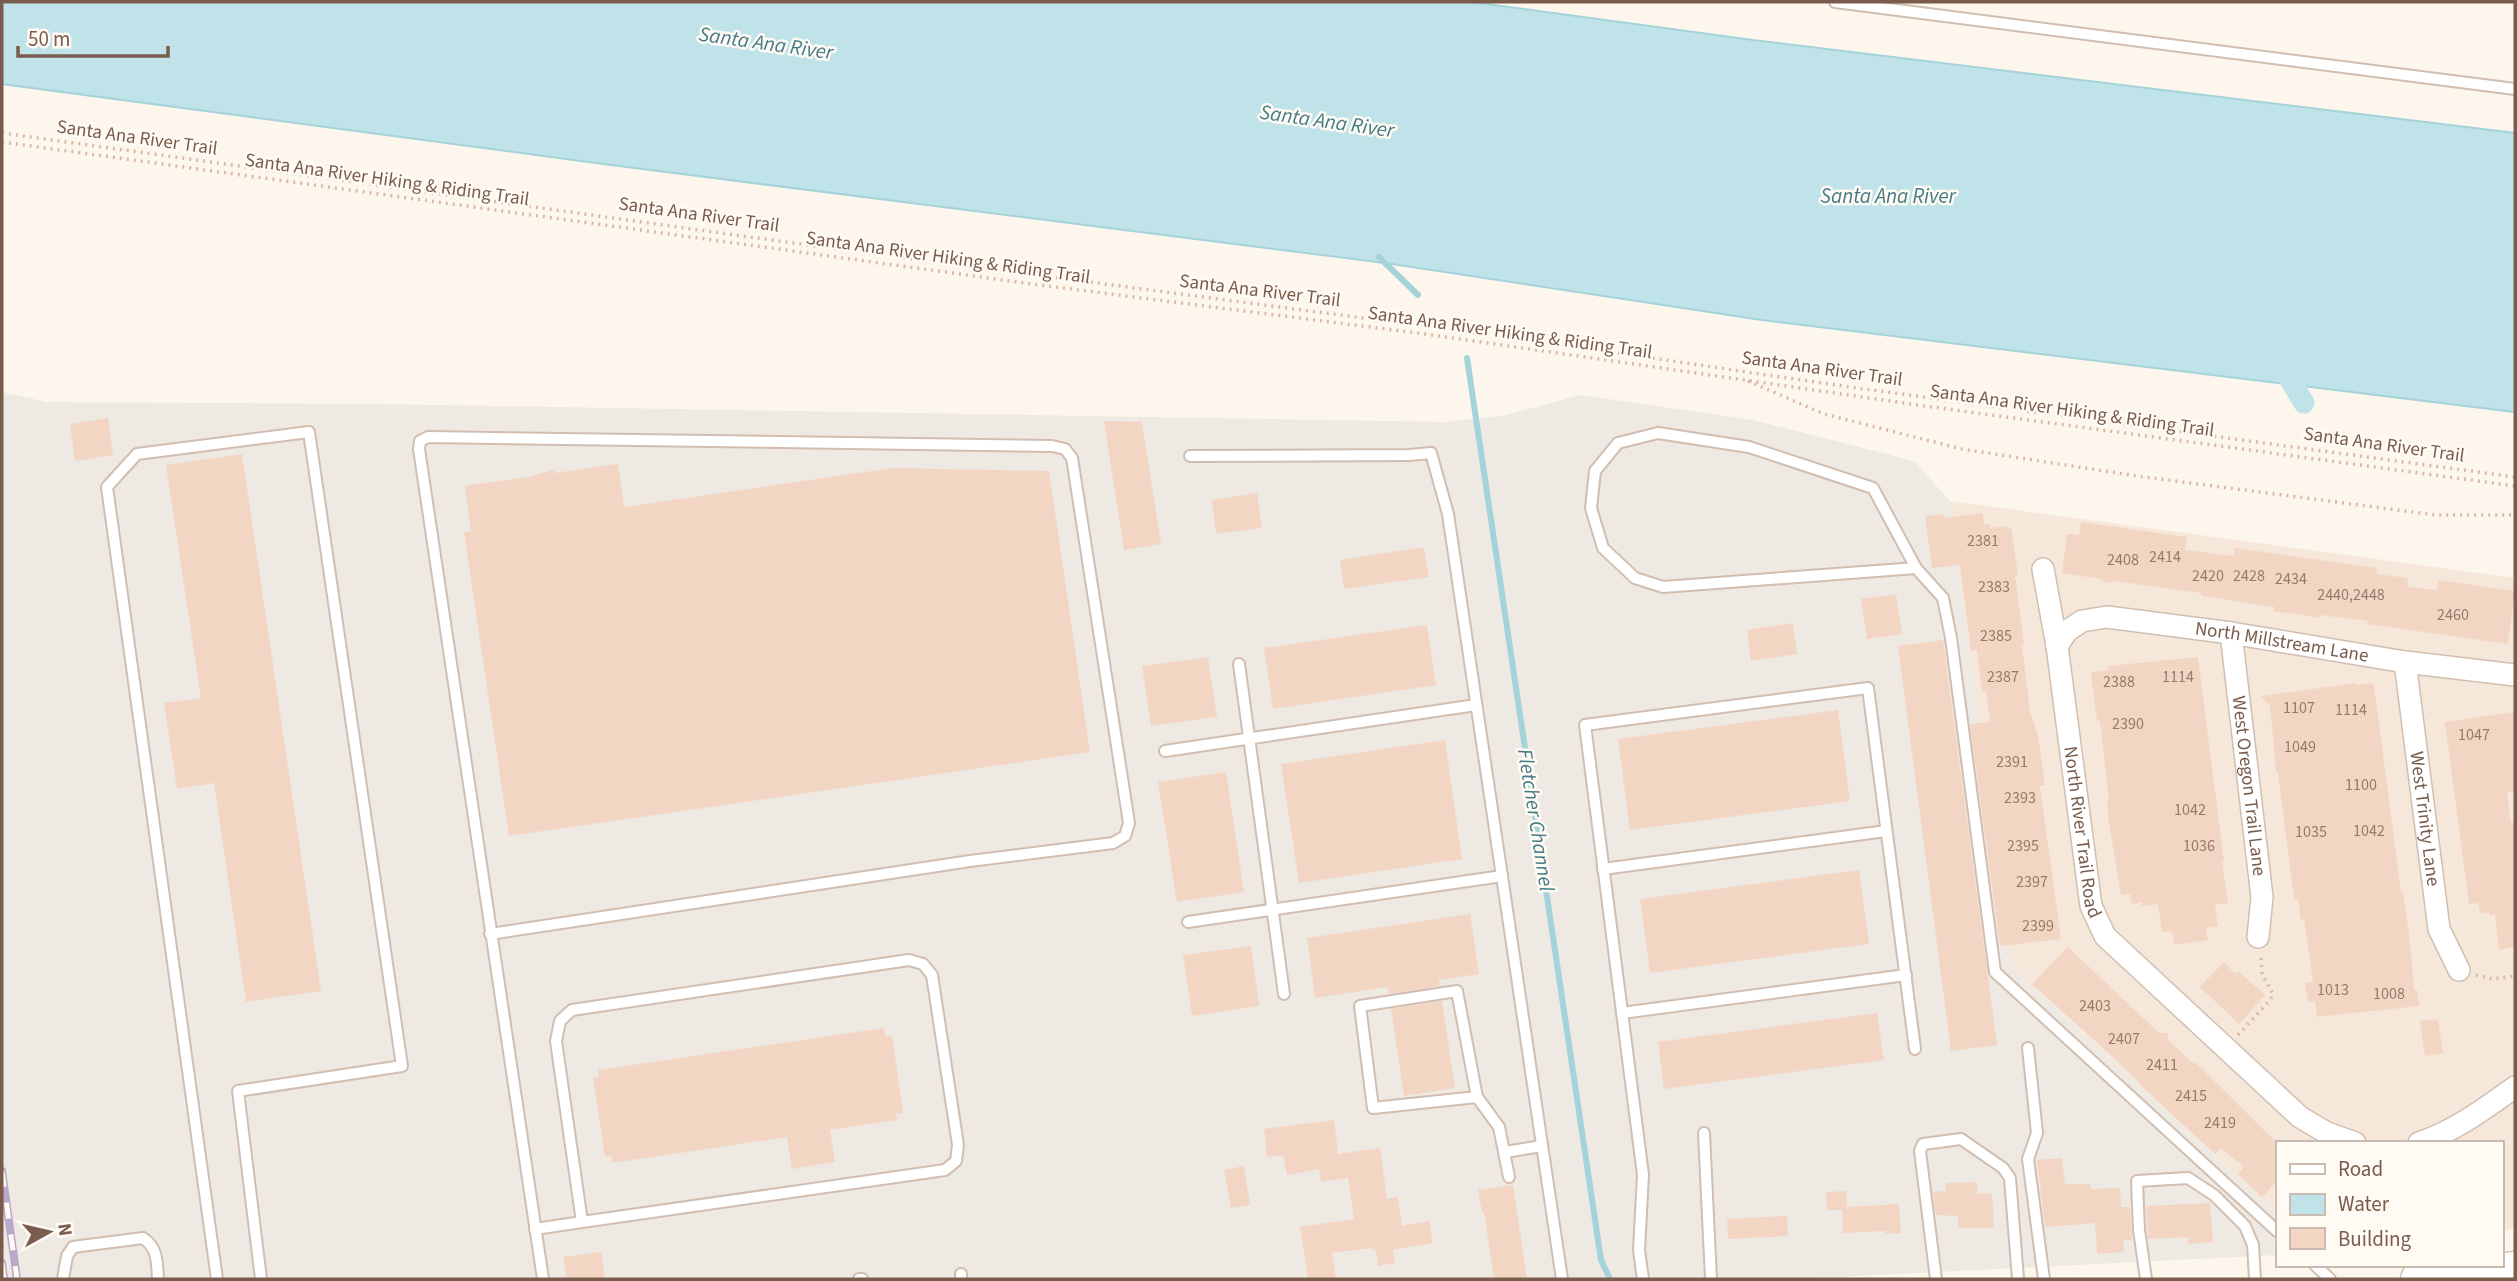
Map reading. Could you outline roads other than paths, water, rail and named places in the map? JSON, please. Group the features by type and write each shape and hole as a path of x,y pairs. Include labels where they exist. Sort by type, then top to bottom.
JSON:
{"main road":[{"path":"2417,1279 2510,1272"}],"street":[{"name":"North River Trail Road","path":"2042,569 2057,646 2091,906 2097,923 2105,936 2300,1117 2327,1133 2349,1141"},
{"name":"North Millstream Lane","path":"2057,646 2067,631 2082,621 2106,617 2231,633 2405,662 2515,675"},
{"name":"West Oregon Trail Lane","path":"2231,633 2262,897 2259,937"},
{"name":"West Trinity Lane","path":"2405,662 2439,929 2459,970"},
{"path":"2425,1141 2459,1125 2515,1087"}],"lane":[{"path":"1835,2 2515,89"},
{"path":"217,1279 107,486 137,454 309,432 402,1066 239,1091 261,1279"},
{"path":"1916,568 1663,587 1635,578 1603,548 1591,508 1595,471 1618,443 1658,433 1749,447 1873,488 1916,568 1943,598 1951,638 1994,972 2276,1230"},
{"path":"490,934 971,861 1113,843 1125,836 1129,823 1072,458 1065,449 1052,446 428,437 420,441 419,449 490,934 543,1279"},
{"path":"1190,456 1431,453 1448,514 1562,1279"},
{"path":"1239,664 1284,994"},
{"path":"1643,1279 1639,1250 1643,1175 1585,725 1868,688 1915,1049"},
{"path":"1165,751 1476,705"},
{"path":"1603,869 1886,831"},
{"path":"1188,922 1502,876"},
{"path":"535,1229 945,1170 956,1161 958,1145 932,975 923,964 909,960 572,1010 560,1021 556,1041 582,1222"},
{"path":"1622,1013 1906,975"},
{"path":"1477,1097 1373,1108 1360,1006 1457,991 1477,1097 1499,1126 1509,1177"},
{"path":"2028,1048 2036,1133 2028,1159 2044,1279"},
{"path":"1704,1133 1711,1279"},
{"path":"1936,1279 1920,1150 1923,1144 1961,1139 2003,1168 2010,1178 2018,1279"},
{"path":"1505,1152 1542,1146"},
{"path":"2146,1279 2139,1230 2137,1181 2188,1178 2214,1195 2245,1226 2253,1245 2255,1279"},
{"path":"63,1279 67,1256 73,1247 143,1238 152,1244 157,1257 158,1279"},
{"path":"2317,1267 2330,1279"}],"water":[{"name":"Santa Ana River","path":"2,2 1472,2 1753,40 2515,133 2515,412 1762,320 1385,263 611,165 2,84"}],"waterway":[{"path":"1379,257 1418,295"},
{"name":"Fletcher Channel","path":"1467,358 1601,1260 1610,1279"},
{"path":"2286,373 2304,403"}],"railway":[{"path":"2,1171 17,1279"},
{"path":"2,1263 4,1279"}]}
